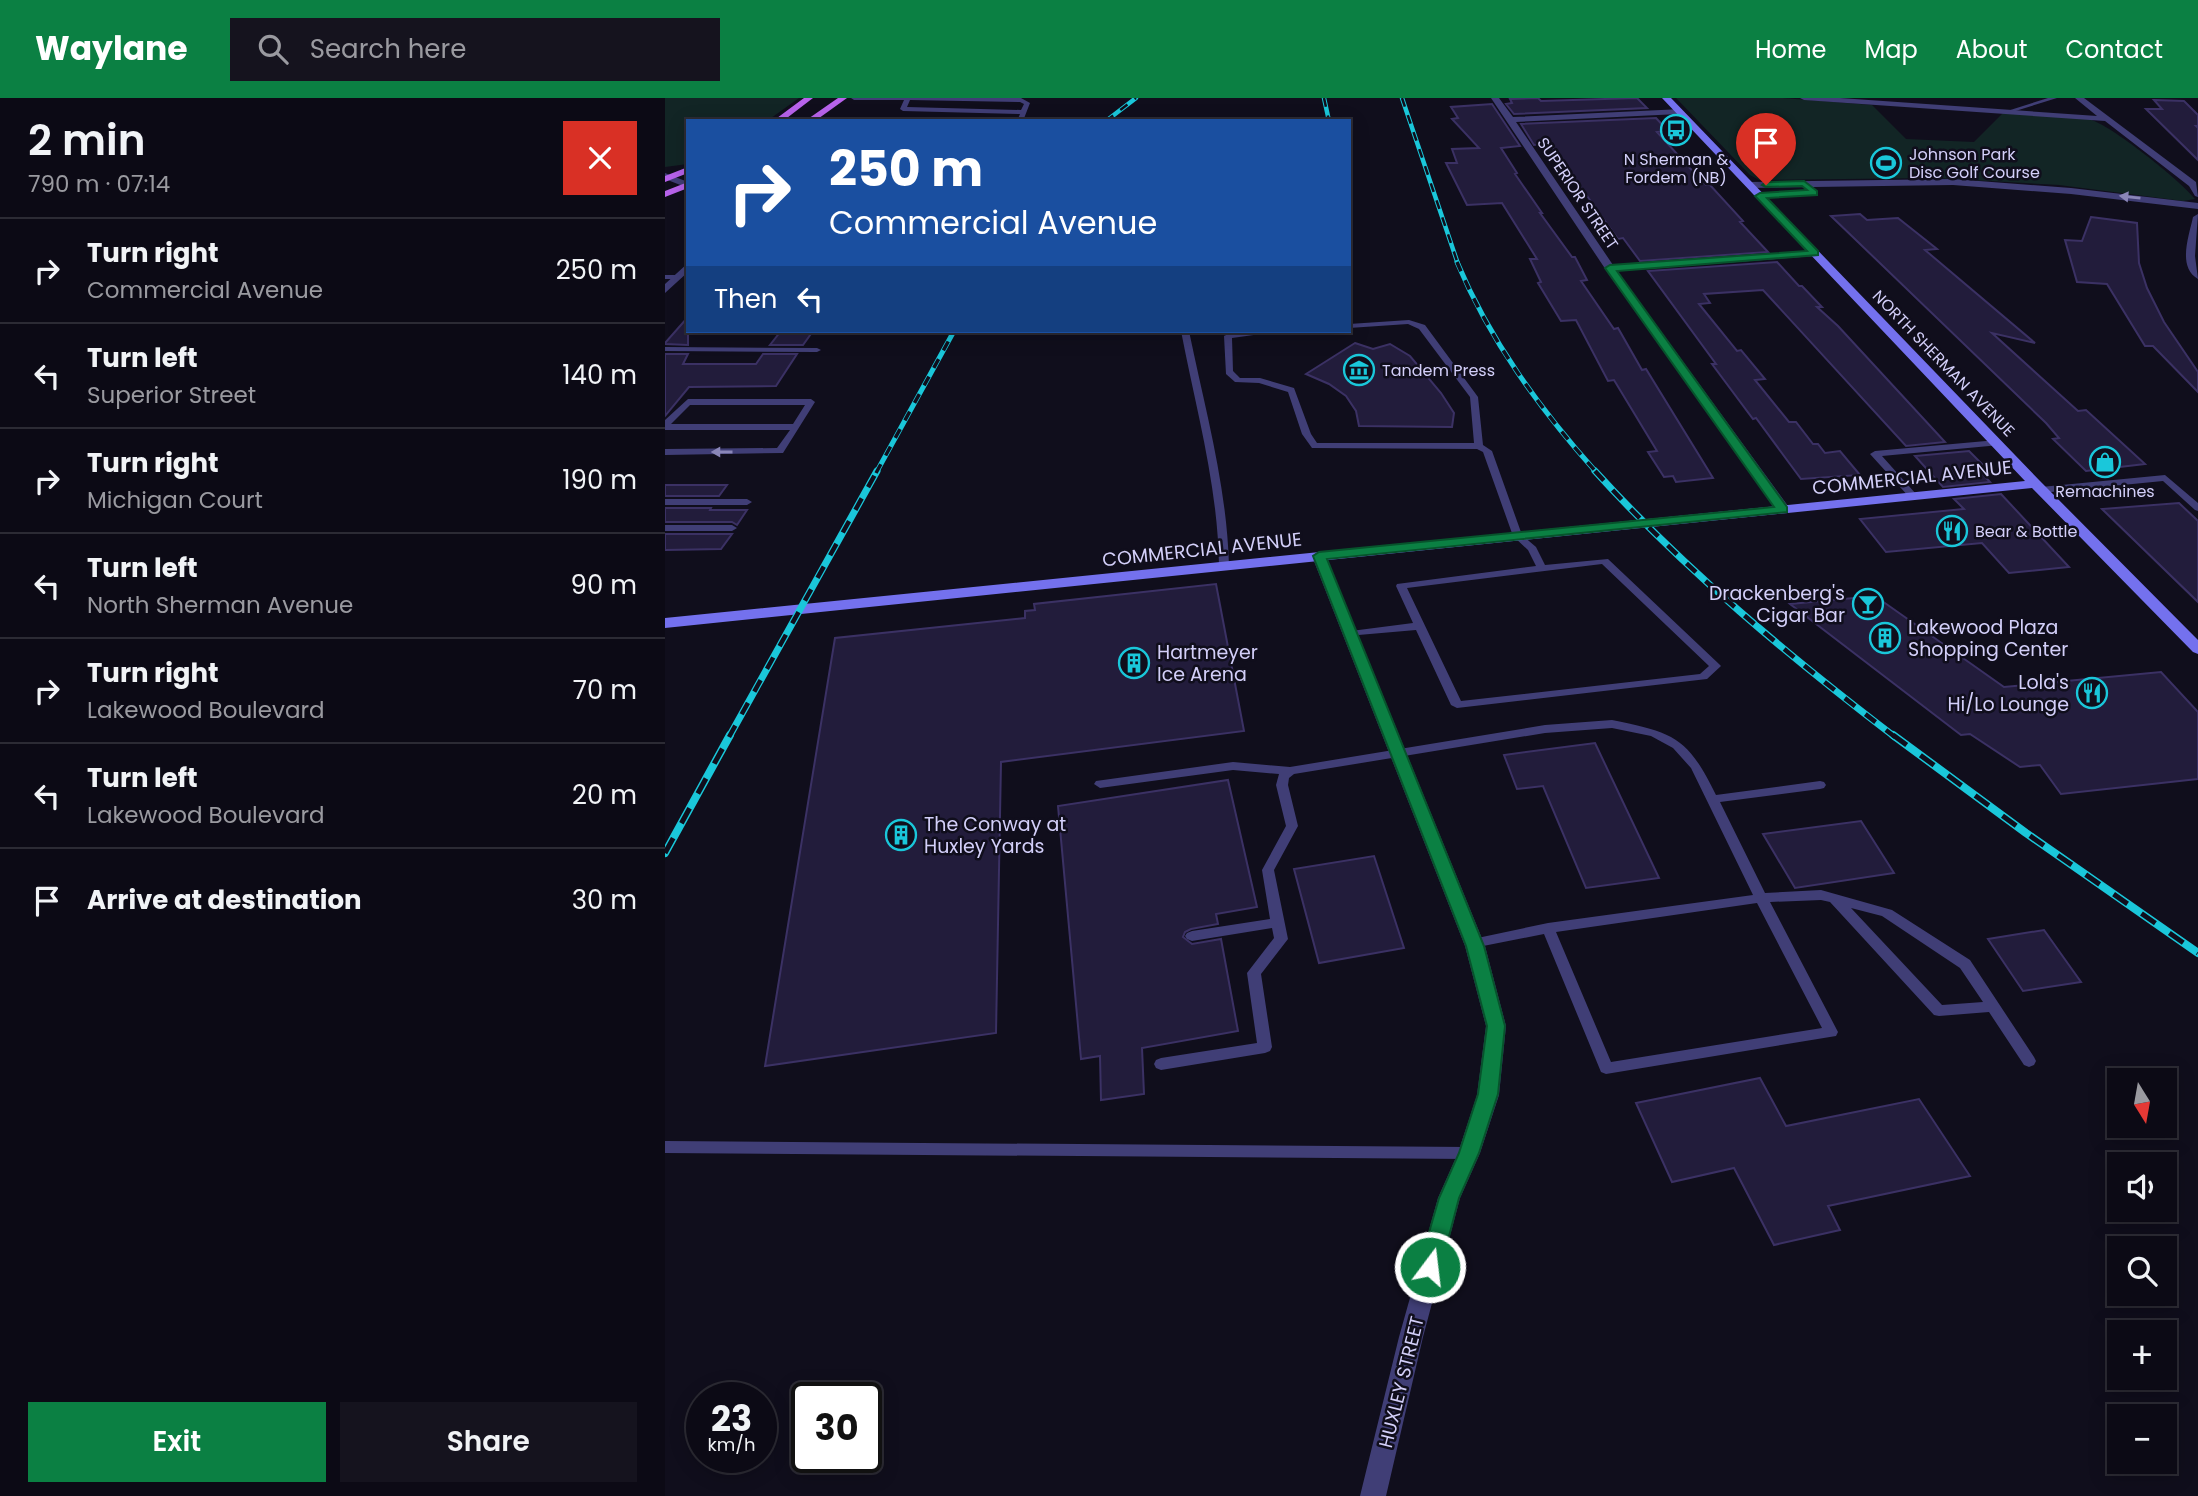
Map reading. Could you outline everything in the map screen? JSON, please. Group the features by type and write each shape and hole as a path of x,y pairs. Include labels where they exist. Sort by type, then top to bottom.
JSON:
{"main road":[{"path":"780,119 809,98"},
{"path":"812,119 843,98"},
{"path":"827,119 843,98"},
{"path":"666,178 686,171"},
{"path":"665,194 686,186"}],"street":[{"name":"SUPERIOR STREET","path":"1495,98 1610,268 1783,509"},
{"name":"NORTH SHERMAN AVENUE","path":"1666,98 2038,487 2198,649"},
{"path":"1804,98 1879,101 2106,119"},
{"path":"2079,98 2193,184 2198,194"},
{"path":"1510,120 1679,111"},
{"path":"666,178 686,184"},
{"path":"1750,185 1953,182 2071,191 2198,206"},
{"path":"1804,183 1814,193"},
{"path":"1760,196 1910,191 1981,194 2125,207 2198,217 2190,256 2198,276"},
{"path":"1610,268 1815,253"},
{"path":"665,290 686,268"},
{"name":"COMMERCIAL AVENUE","path":"665,623 1913,496 2038,487"},
{"name":"HUXLEY STREET","path":"1319,556 1473,943 1496,1026 1488,1094 1469,1153 1449,1198 1411,1337 1373,1496"}],"lane":[{"path":"854,98 1021,100 1027,103 1021,119"},
{"path":"2007,112 2054,98"},
{"path":"908,99 903,109 1024,112"},
{"path":"665,277 678,277"},
{"path":"1351,326 1409,322 1422,327 1474,397 1479,446"},
{"path":"1185,333 1214,471 1224,566"},
{"path":"1252,333 1228,336 1229,372 1238,380 1260,381 1291,390 1299,404 1308,440 1315,446 1479,446 1487,451 1518,536 1532,549 1542,568"},
{"path":"665,349 817,350"},
{"path":"665,426 688,402 811,402 780,451 665,452"},
{"path":"665,426 796,426"},
{"path":"1913,496 1875,454 1997,443"},
{"path":"2038,487 2165,478 2198,508"},
{"path":"665,502 747,502"},
{"path":"665,528 732,528"},
{"path":"1604,561 1716,666 1703,677 1457,705 1401,586 1542,568 1604,561"},
{"path":"1351,634 1419,626"},
{"path":"1100,784 1233,766 1290,771 1545,729 1612,723 1655,733 1677,745 1696,766 1831,1032 1606,1068 1548,928"},
{"path":"1161,1064 1265,1047 1254,973 1281,939 1268,870 1291,826 1282,785 1283,777 1290,771"},
{"path":"1713,799 1820,785"},
{"path":"1473,943 1548,928 1761,898 1821,895 1887,913 1965,964 2029,1061"},
{"path":"1835,899 1939,1011 1993,1007"},
{"path":"1192,936 1278,922"},
{"path":"665,1147 1469,1153"}],"green space":[{"path":"665,98 799,98 770,119 686,119 686,164 665,167"},
{"path":"1676,98 1783,98 1872,105 1906,139 1974,142 2003,113 2089,119 2113,131 2145,154 2195,199 2183,201 2059,185 1936,178 1759,180 1750,175"}],"building":[{"path":"1538,98 1541,101 1637,98 1647,108 1514,114 1506,104 1512,103 1510,99"},
{"path":"2154,100 2184,101 2198,115 2198,160 2146,109 2162,109"},
{"path":"1492,104 1520,146 1501,148 1517,173 1515,174 1540,213 1572,257 1575,257 1587,280 1581,281 1614,329 1618,328 1642,370 1646,369 1713,478 1676,482 1673,476 1664,477 1648,452 1657,451 1614,380 1608,381 1576,320 1561,321 1538,283 1541,282 1530,259 1537,259 1502,203 1467,205 1446,163 1457,163 1452,149 1479,148 1452,119 1458,118 1451,107"},
{"path":"1656,118 1668,131 1657,132 1706,185 1710,185 1768,252 1640,261 1623,238 1618,239 1549,143 1534,145 1521,124"},
{"path":"1860,214 1867,220 1898,218 1937,249 1925,250 2035,343 1992,333 2078,411 2086,410 2145,464 2086,471 2053,439 2059,438 2046,423 1831,216"},
{"path":"2091,217 2137,223 2139,263 2147,288 2164,322 2198,372 2198,392 2153,346 2145,346 2107,284 2077,282 2065,240 2082,241"},
{"path":"1777,262 1822,307 1817,307 1838,326 1945,442 1906,446 1763,290 1704,294 1710,303 1699,304 1737,351 1741,350 1765,379 1755,380 1789,422 1796,422 1813,444 1818,444 1825,453 1840,451 1860,475 1801,479 1712,364 1716,364 1648,271"},
{"path":"686,319 688,345 665,343"},
{"path":"779,333 812,333 803,345 770,345"},
{"path":"1355,343 1373,349 1390,344 1410,356 1454,413 1452,427 1359,426 1356,411 1346,396 1329,384 1306,374"},
{"path":"665,354 688,354 683,364 756,364 763,354 797,354 776,386 689,387 665,416"},
{"path":"1969,451 1988,470 1980,471 1990,482 1943,487 1915,456"},
{"path":"665,485 727,485 719,496 665,496"},
{"name":"Bear & Bottle","path":"2001,494 2069,567 2009,573 1982,543 1886,552 1860,519 1964,509 1954,499"},
{"path":"2179,503 2198,521 2198,602 2102,509"},
{"path":"665,508 747,510 737,525 732,522 665,522"},
{"path":"665,534 732,534 721,549 665,550"},
{"name":"The Conway at Huxley Yards","path":"1216,584 1244,731 1001,762 996,1033 765,1066 835,638 1025,618 1025,611 1035,610 1034,604"},
{"name":"Lakewood Plaza Shopping Center","path":"1875,596 2004,687 2161,672 2198,712 2198,779 2061,794 2040,765 2020,767 1970,734 1961,735 1790,604"},
{"path":"1595,743 1659,878 1586,888 1543,786 1517,789 1504,755"},
{"path":"1228,780 1257,907 1216,914 1218,924 1191,929 1185,932 1183,937 1192,944 1221,939 1238,1031 1142,1048 1144,1094 1101,1100 1100,1056 1081,1059 1058,806"},
{"path":"1861,821 1894,873 1795,888 1763,834"},
{"path":"1374,856 1404,948 1319,963 1294,869"},
{"path":"2044,930 2081,982 2023,991 1988,939"},
{"path":"1760,1078 1786,1126 1919,1099 1970,1176 1828,1206 1840,1230 1774,1245 1734,1168 1672,1182 1636,1103"}],"railway":[{"path":"1109,119 1136,98"},
{"path":"1324,98 1329,119"},
{"path":"1402,98 1458,264"},
{"path":"1457,262 1485,319 1518,373 1597,473"},
{"path":"876,473 953,333"},
{"path":"729,737 877,471"},
{"path":"1595,471 1629,508 1739,611 1895,737"},
{"path":"665,853 730,735"},
{"path":"1893,735 2026,833 2198,953"}],"place":[{"name":"N Sherman & Fordem (NB)","path":"1676,130"},
{"name":"Johnson Park Disc Golf Course","path":"1886,163"},
{"name":"Tandem Press","path":"1359,370"},
{"name":"Remachines","path":"2105,462"},
{"name":"Bear & Bottle","path":"1952,531"},
{"name":"Drackenberg's Cigar Bar","path":"1868,604"},
{"name":"Lakewood Plaza Shopping Center","path":"1885,638"},
{"name":"Hartmeyer Ice Arena","path":"1134,663"},
{"name":"Lola's Hi/Lo Lounge","path":"2092,693"},
{"name":"The Conway at Huxley Yards","path":"901,835"}],"route":[{"path":"1430,1267 1449,1198 1469,1153 1488,1094 1496,1026 1475,946 1319,556 1783,509 1610,268 1815,253 1760,196 1814,193 1804,183 1766,185"}]}
